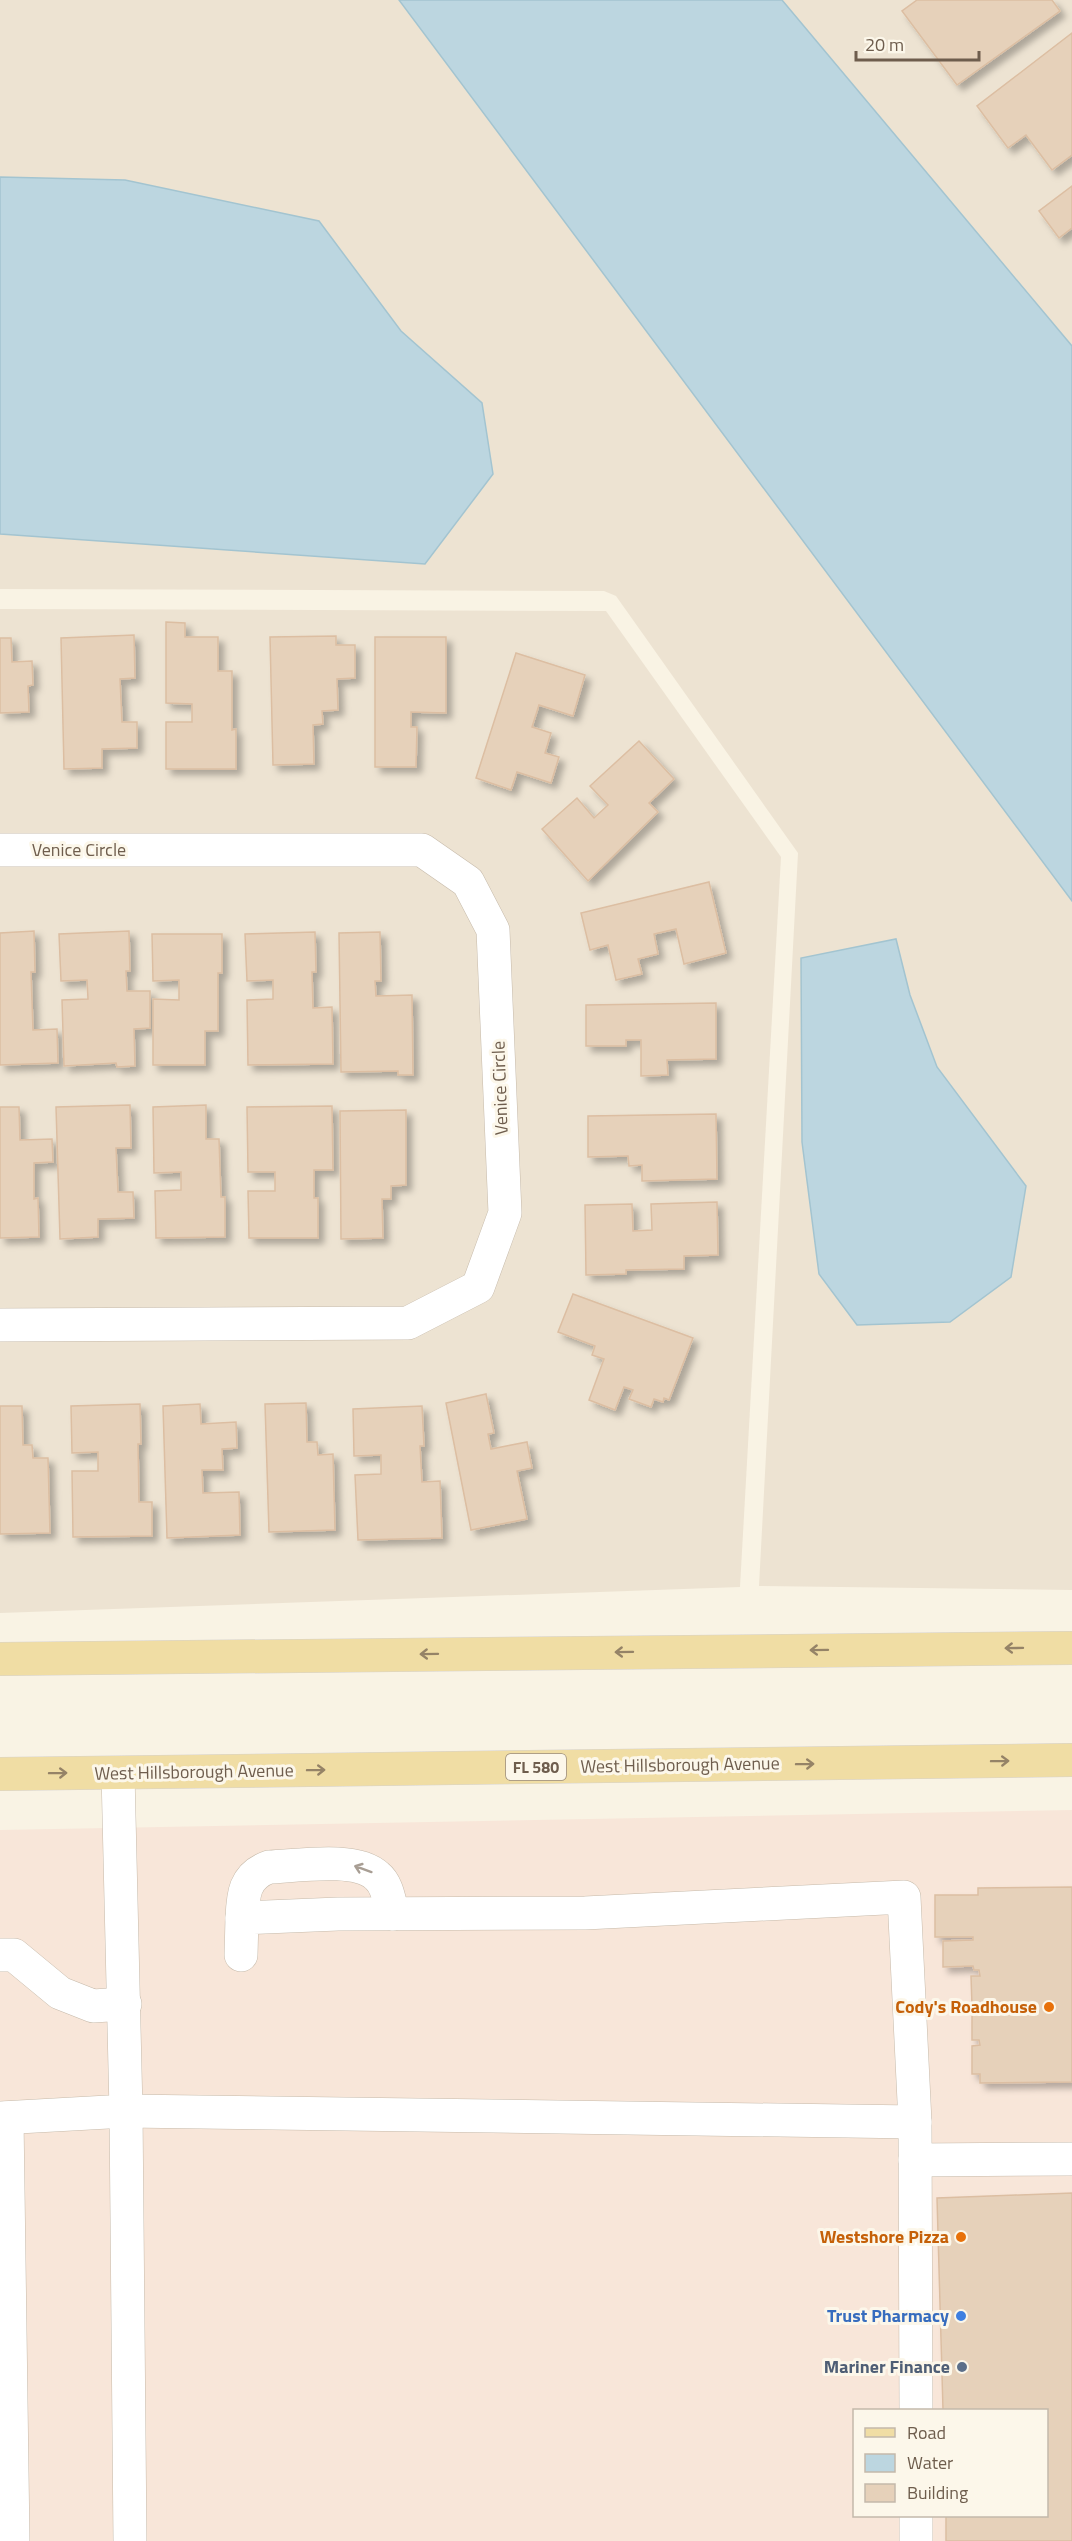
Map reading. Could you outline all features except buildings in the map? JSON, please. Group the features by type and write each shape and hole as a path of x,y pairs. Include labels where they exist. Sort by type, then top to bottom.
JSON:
{"main road":[{"path":"0,1659 1072,1647"},
{"name":"West Hillsborough Avenue","path":"0,1774 1072,1760"}],"street":[{"name":"Venice Circle","path":"0,850 422,850 468,882 494,930 506,1213 478,1287 408,1323 0,1324"},
{"path":"118,1773 125,2004 129,2541"},
{"path":"241,1955 243,1892 249,1880 259,1871 269,1867 348,1864 363,1867 378,1876 385,1886 393,1914"},
{"path":"242,1918 585,1913 904,1897 915,2122 916,2409"},
{"path":"0,1954 14,1955 60,1993 93,2006 125,2004"},
{"path":"13,2541 3,2118 126,2111 915,2122"},
{"path":"915,2160 1072,2159"},
{"path":"916,2517 916,2541"}],"shaded area":[{"path":"0,0 399,0 1072,901 1072,1590 759,1586 798,853 616,596 604,591 0,589 0,534 425,564 493,474 482,403 401,331 319,221 125,180 0,177","holes":["896,939 910,995 937,1067 1026,1186 801,958"]},
{"path":"782,0 1072,0 1072,346"},
{"path":"0,609 606,611 781,857 740,1587 0,1613"},
{"path":"1072,1810 1072,2541 0,2541 0,1830"}],"water":[{"path":"399,0 782,0 1072,346 1072,901"},
{"path":"0,177 125,180 319,221 401,331 482,403 493,474 425,564 0,534"},
{"path":"896,939 910,995 937,1067 1026,1186 1011,1277 950,1322 857,1325 819,1274 802,1142 801,958"}],"place":[{"name":"Cody's Roadhouse","path":"1049,2007"},
{"name":"Westshore Pizza","path":"961,2237"},
{"name":"Trust Pharmacy","path":"961,2316"},
{"name":"Mariner Finance","path":"962,2367"}]}
